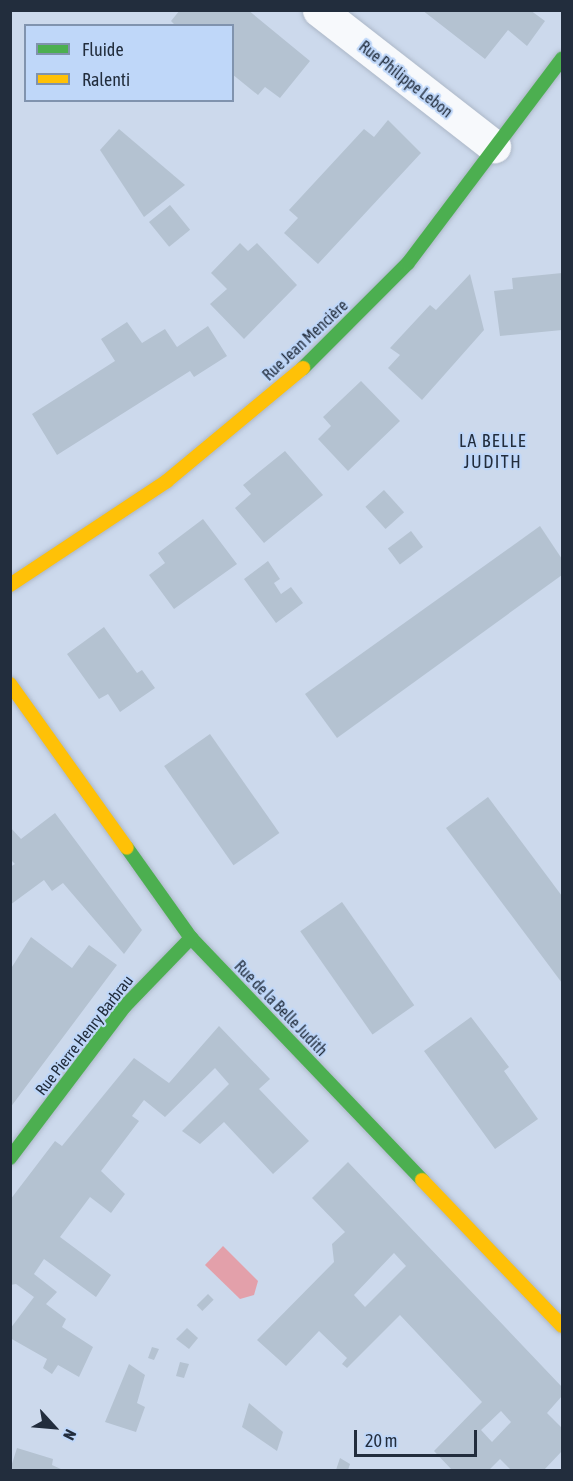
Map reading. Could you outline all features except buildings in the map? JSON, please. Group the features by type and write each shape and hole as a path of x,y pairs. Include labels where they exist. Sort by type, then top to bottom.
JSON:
{"street":[{"name":"Rue Philippe Lebon","path":"319,10 494,146"},
{"name":"Rue Jean Mencière","path":"10,585 167,480 309,363 408,263 494,146 562,59"},
{"name":"Rue de la Belle Judith","path":"10,684 191,938 562,1326"},
{"name":"Rue Pierre Henry Barbrau","path":"10,1158 125,1006 161,964 191,938"}],"shaded area":[{"path":"223,1246 258,1281 254,1295 240,1299 205,1265"}],"traffic: fast":[{"path":"303,368 408,263 562,59"},
{"path":"127,848 191,938 422,1180"},
{"path":"10,1158 125,1006 191,938"}],"traffic: slow":[{"path":"10,585 167,481 303,368"},
{"path":"10,684 127,848"},
{"path":"422,1180 562,1326"}],"district":[{"name":"LA BELLE JUDITH","path":"493,452"}]}
